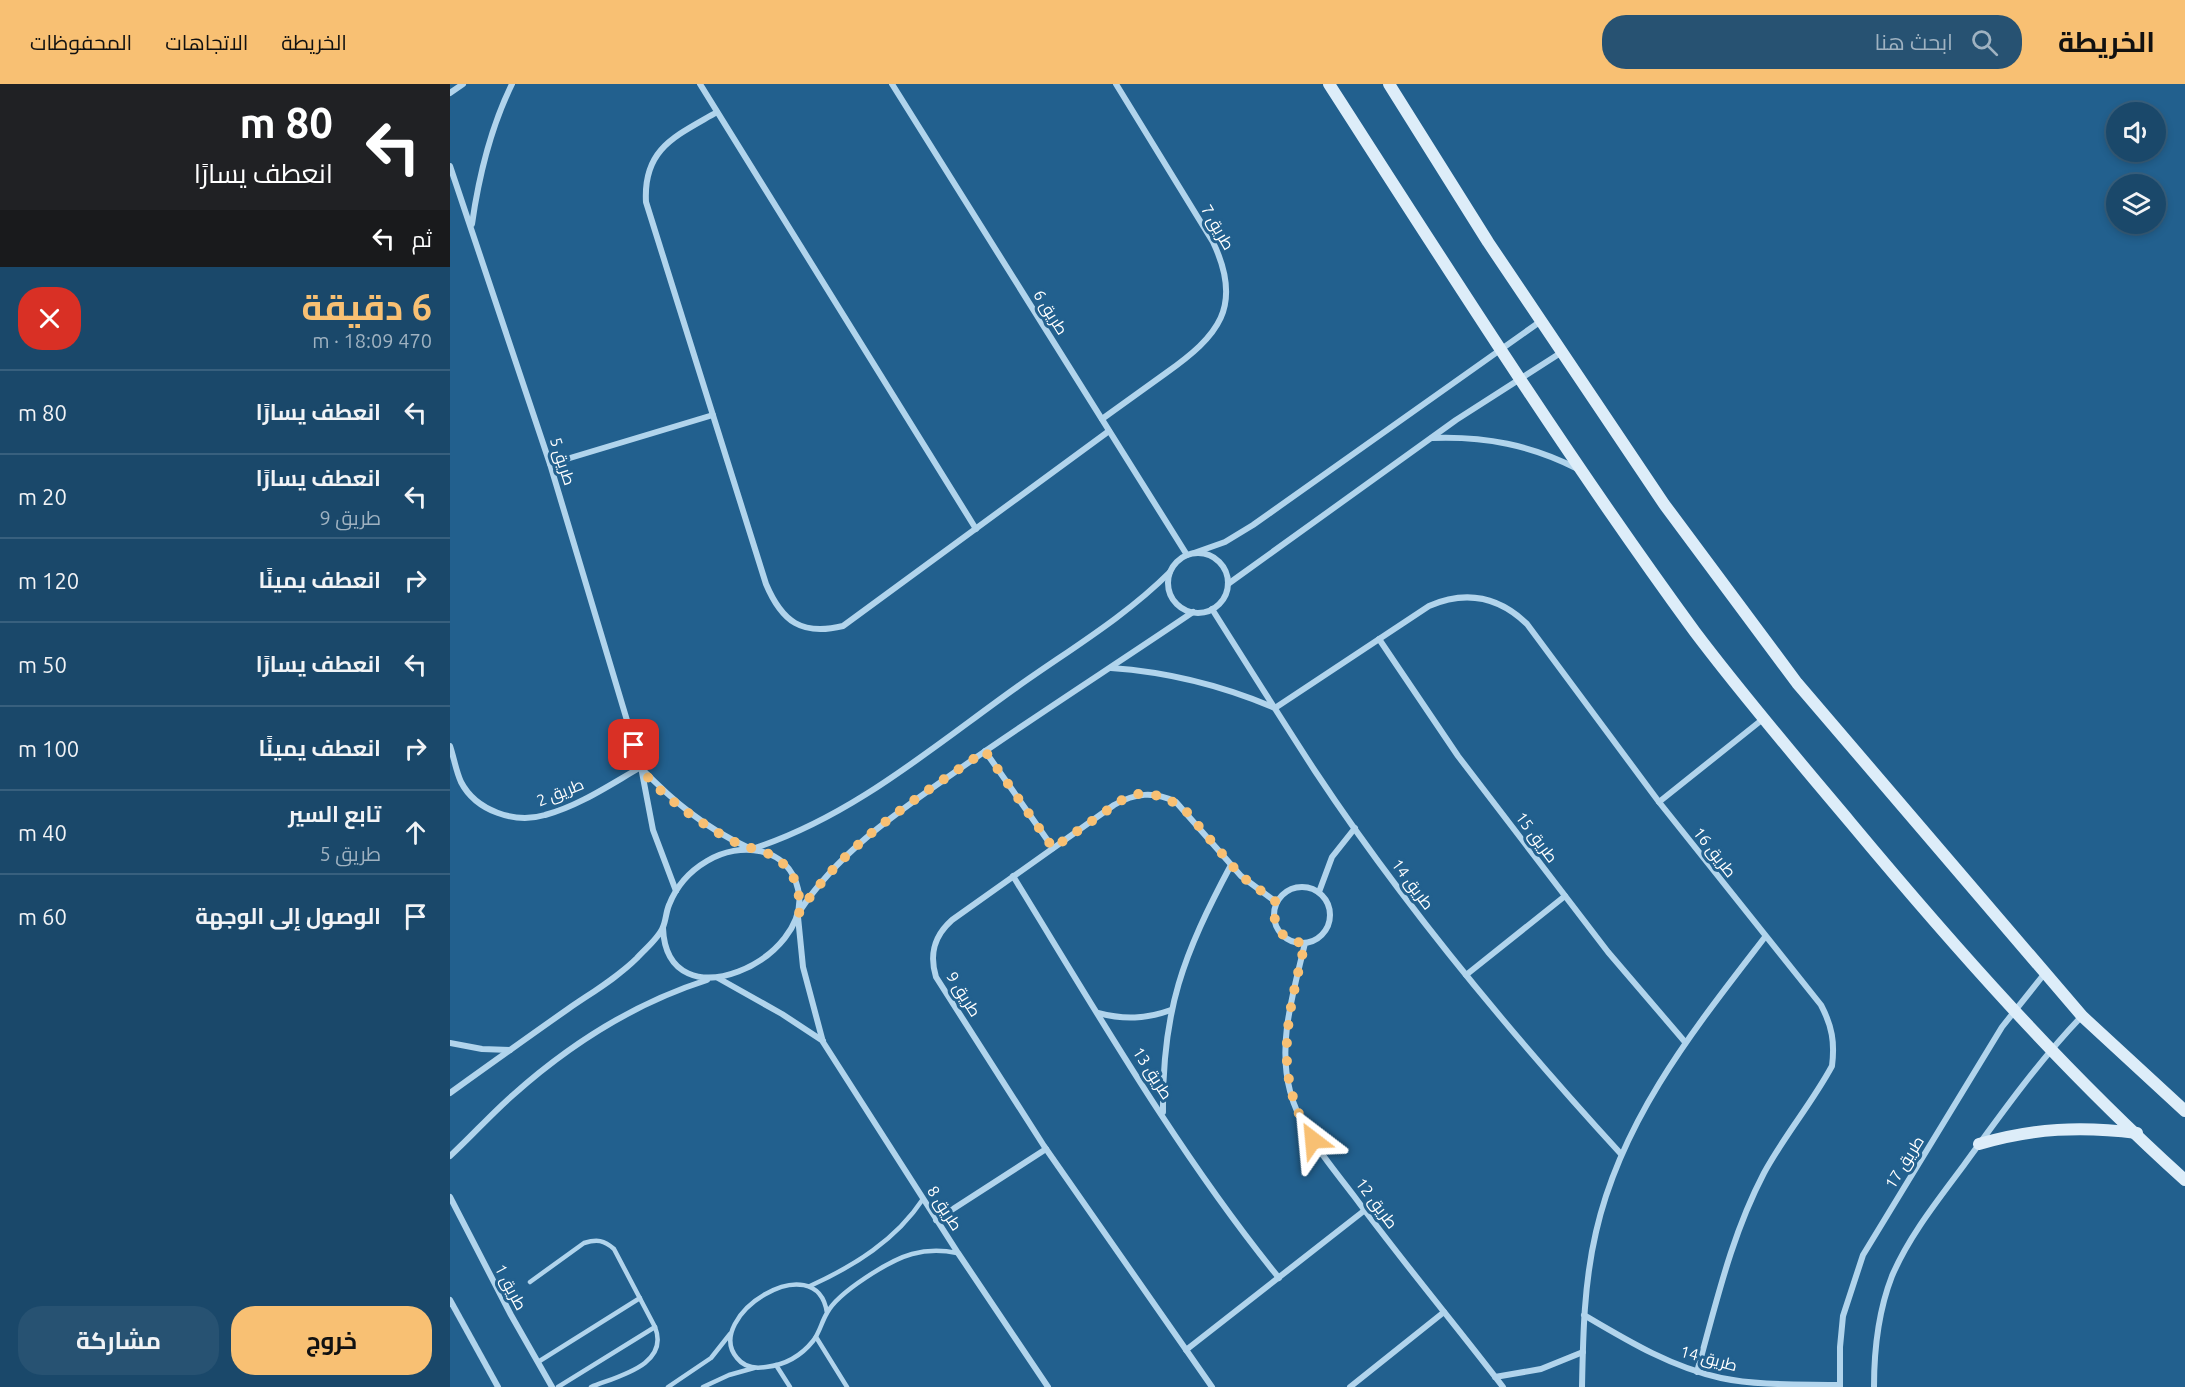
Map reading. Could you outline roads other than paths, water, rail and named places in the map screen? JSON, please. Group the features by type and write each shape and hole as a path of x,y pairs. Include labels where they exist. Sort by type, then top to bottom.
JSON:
{"street":[{"path":"450,93 463,84"},
{"path":"472,225 478,183 488,142 512,84"},
{"path":"700,84 976,529"},
{"name":"طريق 6","path":"892,84 1109,431 1191,554"},
{"name":"طريق 7","path":"1102,419 1199,349 1214,331 1224,310 1227,286 1223,263 1213,242 1116,84"},
{"path":"1329,84 1499,349 1691,625 1763,719 1929,917 2013,1011 2185,1180"},
{"path":"1389,84 1541,321 1664,504 1797,683 2082,1016 2185,1111"},
{"path":"717,112 664,145 651,161 645,181 646,202 775,605 788,620 805,628 824,630 843,626 1109,431"},
{"name":"طريق 5","path":"450,166 472,225 550,464 641,767 653,830 676,891"},
{"path":"450,1094 634,960 663,928 676,891 695,869 720,854 752,848 820,821 870,791 1122,614 1170,572 1180,559 1225,542 1253,525 1541,321"},
{"path":"1228,584 1431,438 1562,352"},
{"path":"550,464 713,415"},
{"path":"1431,438 1458,437 1510,443 1560,460 1584,472"},
{"path":"450,1156 514,1094 588,1038 652,1001 742,970 765,957 789,932 798,914 830,871 854,846 985,751 1193,612 1212,609 1224,599 1228,584 1225,570 1216,558 1191,554"},
{"path":"1170,572 1171,594 1179,606 1193,612"},
{"name":"طريق 16","path":"1275,708 1429,606 1462,596 1481,597 1499,604 1527,624 1659,802 1821,1005 1832,1025 1835,1045 1832,1065 1765,1172 1745,1212 1730,1254 1697,1372"},
{"name":"طريق 14","path":"1212,609 1355,828 1466,975 1542,1066 1621,1154"},
{"name":"طريق 15","path":"1379,639 1430,718 1565,896 1635,986 1685,1042"},
{"path":"1111,668 1179,676 1233,691 1275,708"},
{"path":"1659,802 1763,719"},
{"name":"طريق 2","path":"450,746 461,782 474,800 493,812 518,818 544,816 641,767"},
{"path":"985,751 1053,848"},
{"name":"طريق 5","path":"641,767 690,815 708,828 752,848"},
{"name":"طريق 9","path":"1212,1387 1046,1149 936,977 932,965 936,940 943,929 1013,876 1125,798 1151,794 1164,796 1186,811 1231,866 1252,886 1276,902"},
{"path":"1319,892 1332,857 1355,828"},
{"path":"752,848 783,863 792,875 798,890 798,914"},
{"path":"1163,1113 1164,1056 1171,1010 1189,950 1231,866"},
{"name":"طريق 13","path":"1013,876 1097,1013 1163,1113 1240,1228 1279,1278"},
{"path":"1300,886 1319,892 1329,908 1327,927 1322,935 1305,943 1296,942 1281,934 1274,919 1276,902 1291,888 1300,886"},
{"path":"1466,975 1565,896"},
{"name":"طريق 8","path":"798,914 803,967 823,1042 936,1220 1048,1387"},
{"path":"663,928 664,942 676,965 699,978 715,978"},
{"path":"1582,1387 1584,1315 1596,1232 1621,1154 1639,1117 1685,1042 1765,937"},
{"name":"طريق 12","path":"1305,943 1287,1028 1285,1060 1290,1092 1303,1124 1365,1210 1503,1387"},
{"name":"طريق 17","path":"1840,1386 1840,1347 1844,1316 1863,1256 2013,1011 2045,973"},
{"name":"طريق 8","path":"715,978 782,1014 823,1042"},
{"path":"1097,1013 1119,1018 1142,1018 1171,1010"},
{"path":"1874,1387 1875,1344 1881,1309 1893,1275 1941,1197 1979,1144 2050,1049 2082,1016"},
{"path":"450,1043 482,1049 511,1050"},
{"path":"1979,1144 2010,1135 2052,1129 2104,1129 2137,1133"},
{"path":"936,1220 1046,1149"},
{"name":"طريق 1","path":"450,1197 552,1387"},
{"path":"1186,1350 1365,1210"},
{"path":"450,1300 498,1387"},
{"path":"1350,1387 1444,1312"},
{"name":"طريق 14","path":"1584,1315 1645,1350 1697,1372 1747,1382 1840,1386"},
{"path":"1495,1377 1541,1369 1583,1352"}],"lane":[{"path":"668,1387 711,1358 745,1310 765,1294 789,1285 810,1286 839,1272 885,1242 902,1227 923,1199"},
{"path":"530,1282 584,1243 595,1240 606,1242 614,1249 655,1327 658,1335 657,1347 652,1358 623,1376 591,1387"},
{"path":"703,1387 729,1375 776,1365 802,1352 816,1337 827,1313 856,1285 899,1259 934,1251 958,1253"},
{"path":"810,1286 822,1297 827,1313"},
{"path":"538,1362 640,1298"},
{"path":"558,1387 655,1327"},
{"path":"731,1331 731,1348 735,1356 747,1366 755,1368"},
{"path":"816,1337 847,1387"},
{"path":"776,1365 790,1387"}]}
